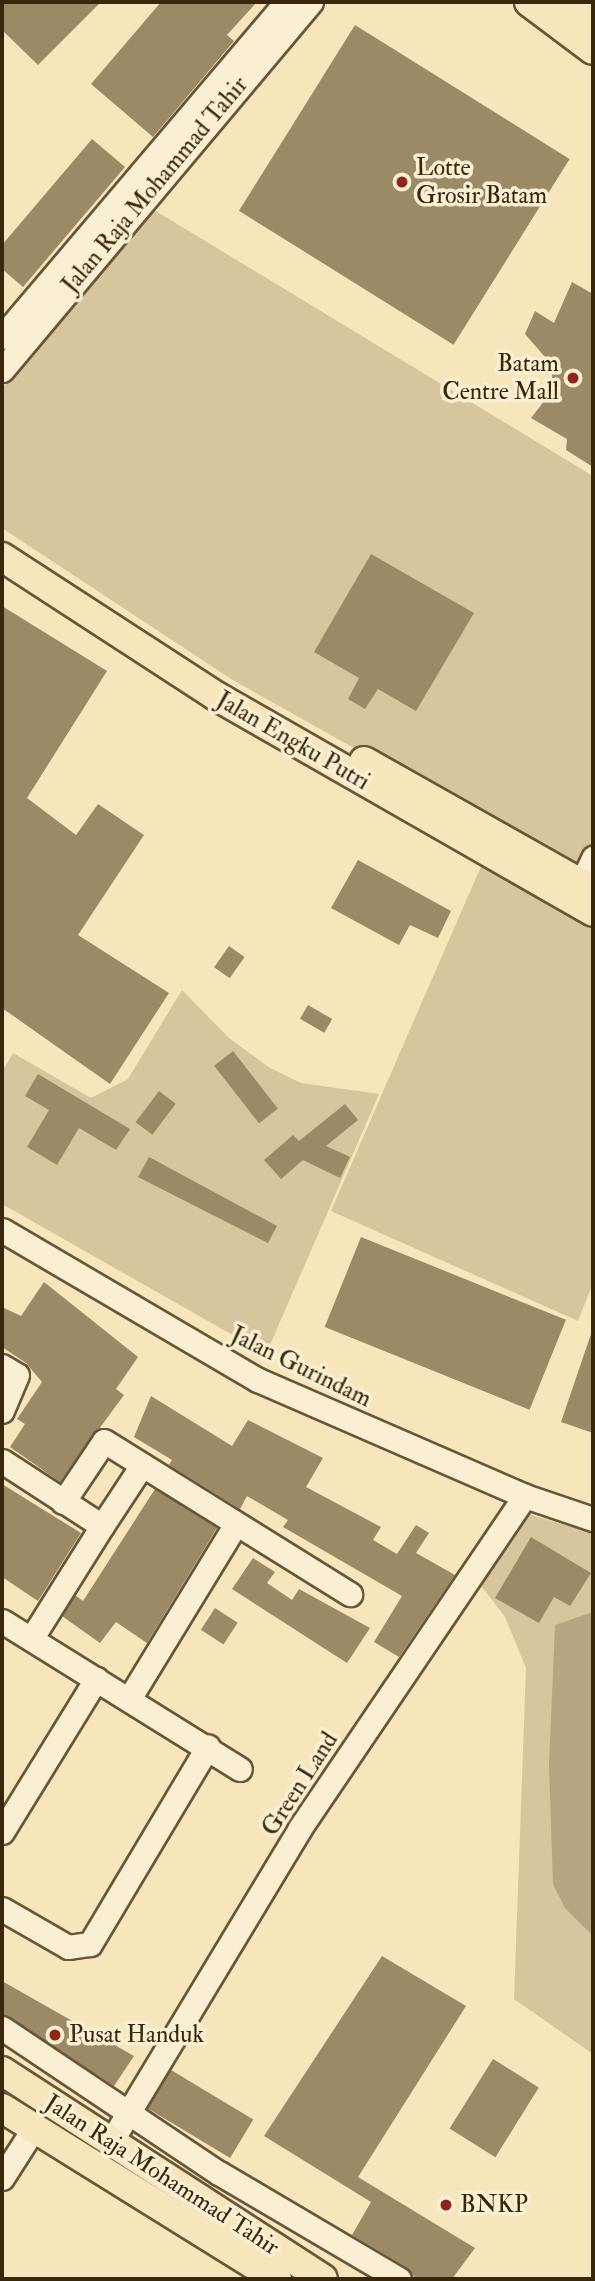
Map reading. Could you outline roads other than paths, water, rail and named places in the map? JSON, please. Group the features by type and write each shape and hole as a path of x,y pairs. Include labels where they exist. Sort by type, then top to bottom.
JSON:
{"main road":[{"path":"529,2 593,50"},
{"path":"565,2 593,22"},
{"name":"Jalan Engku Putri","path":"2,536 231,685 587,887"},
{"name":"Jalan Engku Putri","path":"2,557 216,696 593,912"},
{"name":"Jalan Raja Mohammad Tahir","path":"2,2071 112,2140 309,2276"},
{"name":"Jalan Raja Mohammad Tahir","path":"2,2108 277,2279"}],"street":[{"name":"Jalan Raja Mohammad Tahir","path":"2,337 286,2"},
{"name":"Jalan Raja Mohammad Tahir","path":"2,370 311,2"},
{"path":"587,887 593,858"},
{"name":"Jalan Gurindam","path":"2,1230 258,1380 526,1496 593,1519"},
{"path":"2,1411 10,1371"},
{"path":"63,1502 104,1441 350,1594"},
{"path":"2,1461 102,1526"},
{"path":"31,1639 142,1465"},
{"name":"Green Land","path":"112,2140 300,1828 526,1496"},
{"path":"129,1699 236,1524"},
{"path":"4,1626 31,1639 208,1746 240,1769"},
{"path":"2,1832 96,1679"},
{"path":"2,1909 68,1947 90,1944 208,1746"},
{"path":"2,2028 132,2110 219,2173 399,2279"},
{"path":"2,2178 34,2128"}],"place":[{"name":"Lotte Grosir Batam","path":"402,182"},
{"name":"Batam Centre Mall","path":"573,378"},
{"name":"Pusat Handuk","path":"55,2035"},
{"name":"BNKP","path":"446,2205"}]}
